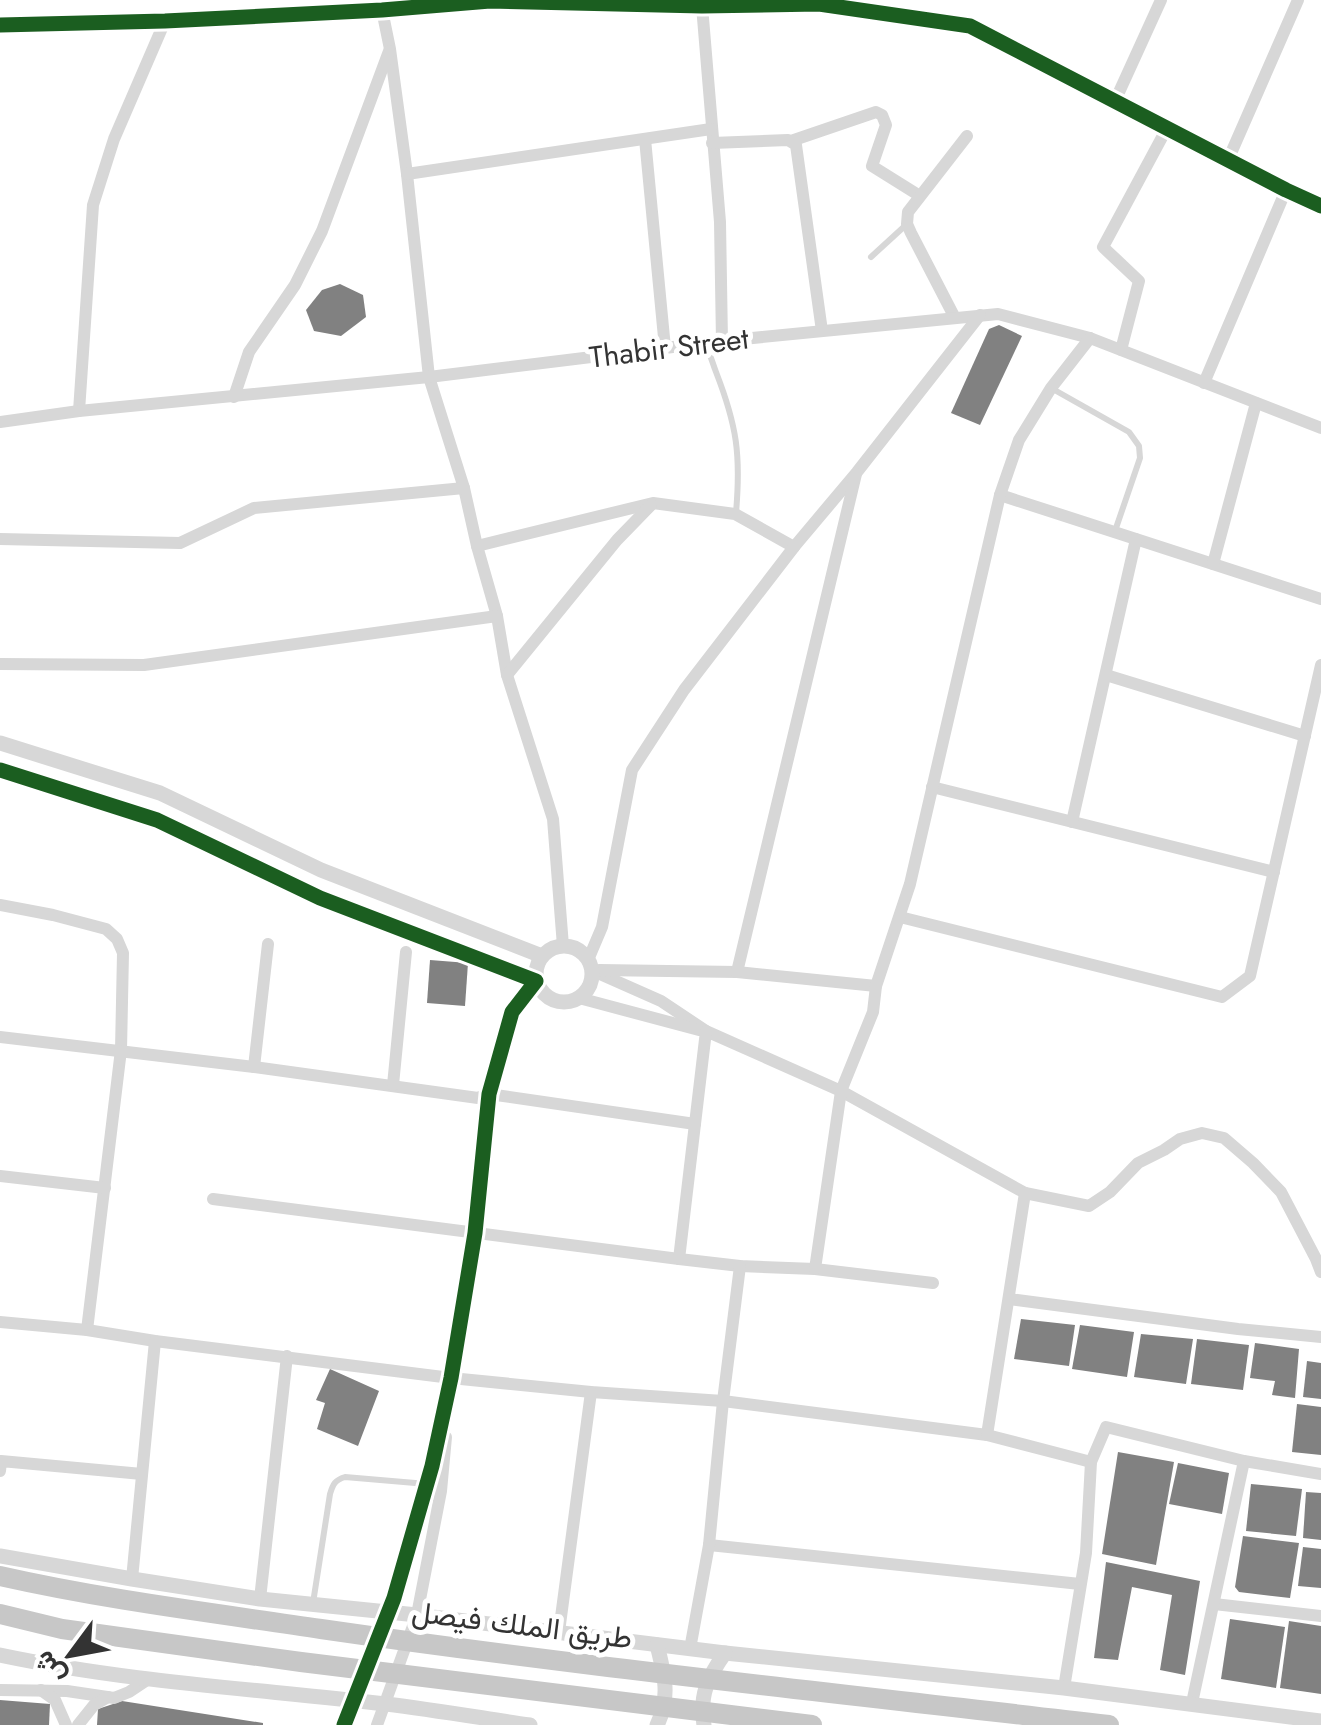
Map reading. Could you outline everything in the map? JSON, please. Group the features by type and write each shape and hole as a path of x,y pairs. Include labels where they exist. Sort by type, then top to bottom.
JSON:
{"highway":[{"name":"طريق الملك فيصل","path":"0,1576 71,1592 393,1639 1109,1725"},
{"path":"0,1614 62,1630 812,1725"}],"street":[{"path":"1115,101 1162,0"},
{"path":"1228,160 1298,0"},
{"path":"0,25 165,21 490,1 702,6 819,2 970,26 1321,206"},
{"path":"372,6 390,49 430,377 464,488 497,616 507,675 553,819 563,946"},
{"path":"702,6 720,222 722,340"},
{"path":"80,411 93,205 114,140 165,21"},
{"path":"234,396 249,352 295,284 322,232 390,49"},
{"path":"408,174 645,139 712,136 791,141 876,112 886,124 872,166 920,196"},
{"path":"1120,350 1139,280 1103,247 1167,128"},
{"path":"955,318 907,224 908,212 967,136"},
{"path":"645,139 664,348"},
{"path":"791,141 796,146 822,331"},
{"path":"1204,383 1286,190"},
{"name":"Thabir Street","path":"0,422 430,377 722,340 998,314 1090,338 1321,428"},
{"path":"980,315 684,690 632,770 602,928 590,965 589,986 571,1002 553,1000 536,981 542,956 555,947 578,950 590,965 661,1001 706,1031 841,1090 1025,1192 1089,1206 1110,1192 1138,1163 1180,1139 1202,1133 1224,1138 1281,1192 1321,1272"},
{"path":"815,1269 841,1090 873,1012 876,986 900,918 1000,495 1018,440 1051,388 1090,338"},
{"path":"1213,564 1256,403"},
{"path":"737,972 857,472"},
{"path":"0,539 180,542 254,508 464,488"},
{"path":"1000,495 1321,599"},
{"path":"477,546 653,504 736,514 794,547"},
{"path":"507,675 616,540 653,504"},
{"path":"1072,822 1136,539"},
{"path":"0,664 144,664 497,616"},
{"path":"900,918 1222,996 1250,976 1321,665"},
{"path":"1106,675 1305,736"},
{"path":"0,744 160,794 322,870 542,956"},
{"path":"0,770 157,820 320,898 536,981"},
{"path":"932,787 1274,872"},
{"path":"0,905 106,928 117,939 122,953 121,1050 87,1330"},
{"path":"254,1067 268,944"},
{"path":"393,1085 406,952"},
{"path":"590,965 737,972 876,986"},
{"path":"344,1725 389,1613 427,1484 451,1378 475,1233 488,1094 512,1012 536,981"},
{"path":"579,998 706,1031"},
{"path":"679,1260 706,1031"},
{"path":"0,1037 478,1098 488,1094 696,1124"},
{"path":"0,1176 104,1188"},
{"path":"987,1435 1025,1192"},
{"path":"212,1199 679,1260 815,1269 933,1283"},
{"path":"690,1649 710,1545 740,1266"},
{"path":"1009,1300 1321,1337"},
{"path":"0,1322 451,1378 723,1400 987,1435 1090,1462"},
{"path":"132,1580 155,1341"},
{"path":"260,1599 287,1356"},
{"path":"376,1725 417,1615 441,1491 451,1378"},
{"path":"560,1632 591,1392"},
{"path":"1064,1688 1086,1553 1090,1462 1106,1427 1244,1461 1321,1474"},
{"path":"0,1471 1,1461 142,1474"},
{"path":"1192,1703 1244,1461"},
{"path":"710,1545 1080,1584"},
{"path":"0,1556 260,1599 1064,1688 1321,1721"},
{"path":"1214,1604 1321,1616"},
{"path":"656,1644 667,1691 657,1725"},
{"path":"704,1725 702,1698 708,1678 725,1653"},
{"path":"0,1655 148,1680 383,1704 530,1725"},
{"path":"0,1690 40,1689 114,1698 148,1680"},
{"path":"40,1689 54,1700 66,1725"},
{"path":"78,1725 94,1705 108,1697"}],"lane":[{"path":"871,258 907,224"},
{"path":"704,343 728,404 738,450 736,514"},
{"path":"1051,388 1130,432 1139,446 1140,458 1115,532"},
{"path":"312,1604 332,1485 345,1477 427,1484"}],"building":[{"path":"340,284 363,295 366,317 341,336 314,331 306,310 322,290"},
{"path":"999,325 1022,336 980,425 951,413 989,329"},
{"path":"430,960 468,963 465,1006 427,1003"},
{"path":"1021,1319 1075,1325 1069,1366 1014,1359"},
{"path":"1080,1325 1134,1332 1127,1377 1072,1369"},
{"path":"1141,1334 1193,1339 1186,1384 1134,1377"},
{"path":"1197,1339 1249,1345 1243,1390 1191,1384"},
{"path":"1255,1343 1299,1349 1295,1398 1272,1395 1275,1381 1250,1378"},
{"path":"1307,1361 1321,1363 1321,1399 1303,1397"},
{"path":"330,1369 379,1391 358,1446 317,1429 325,1403 316,1400"},
{"path":"1297,1404 1321,1407 1321,1455 1292,1452"},
{"path":"1118,1452 1174,1462 1156,1565 1102,1554"},
{"path":"1178,1463 1229,1473 1222,1514 1169,1504"},
{"path":"1251,1484 1302,1489 1296,1536 1246,1531"},
{"path":"1306,1492 1321,1493 1321,1540 1303,1538"},
{"path":"1243,1536 1299,1543 1290,1598 1239,1592 1235,1587"},
{"path":"1303,1547 1321,1549 1321,1588 1298,1586"},
{"path":"1106,1562 1200,1581 1185,1675 1160,1670 1172,1595 1132,1587 1118,1660 1094,1658"},
{"path":"1230,1619 1285,1627 1276,1688 1221,1679"},
{"path":"1289,1621 1321,1626 1321,1694 1280,1688"},
{"path":"0,1700 50,1704 49,1725 0,1725"},
{"path":"122,1701 263,1725 97,1725 98,1709"}],"cycle path":[{"path":"0,25 165,21 490,1 702,6 819,4 970,26 1321,206"},
{"path":"0,770 157,820 320,898 536,981 512,1012 489,1094 475,1233 432,1466 394,1598 344,1725"}]}
